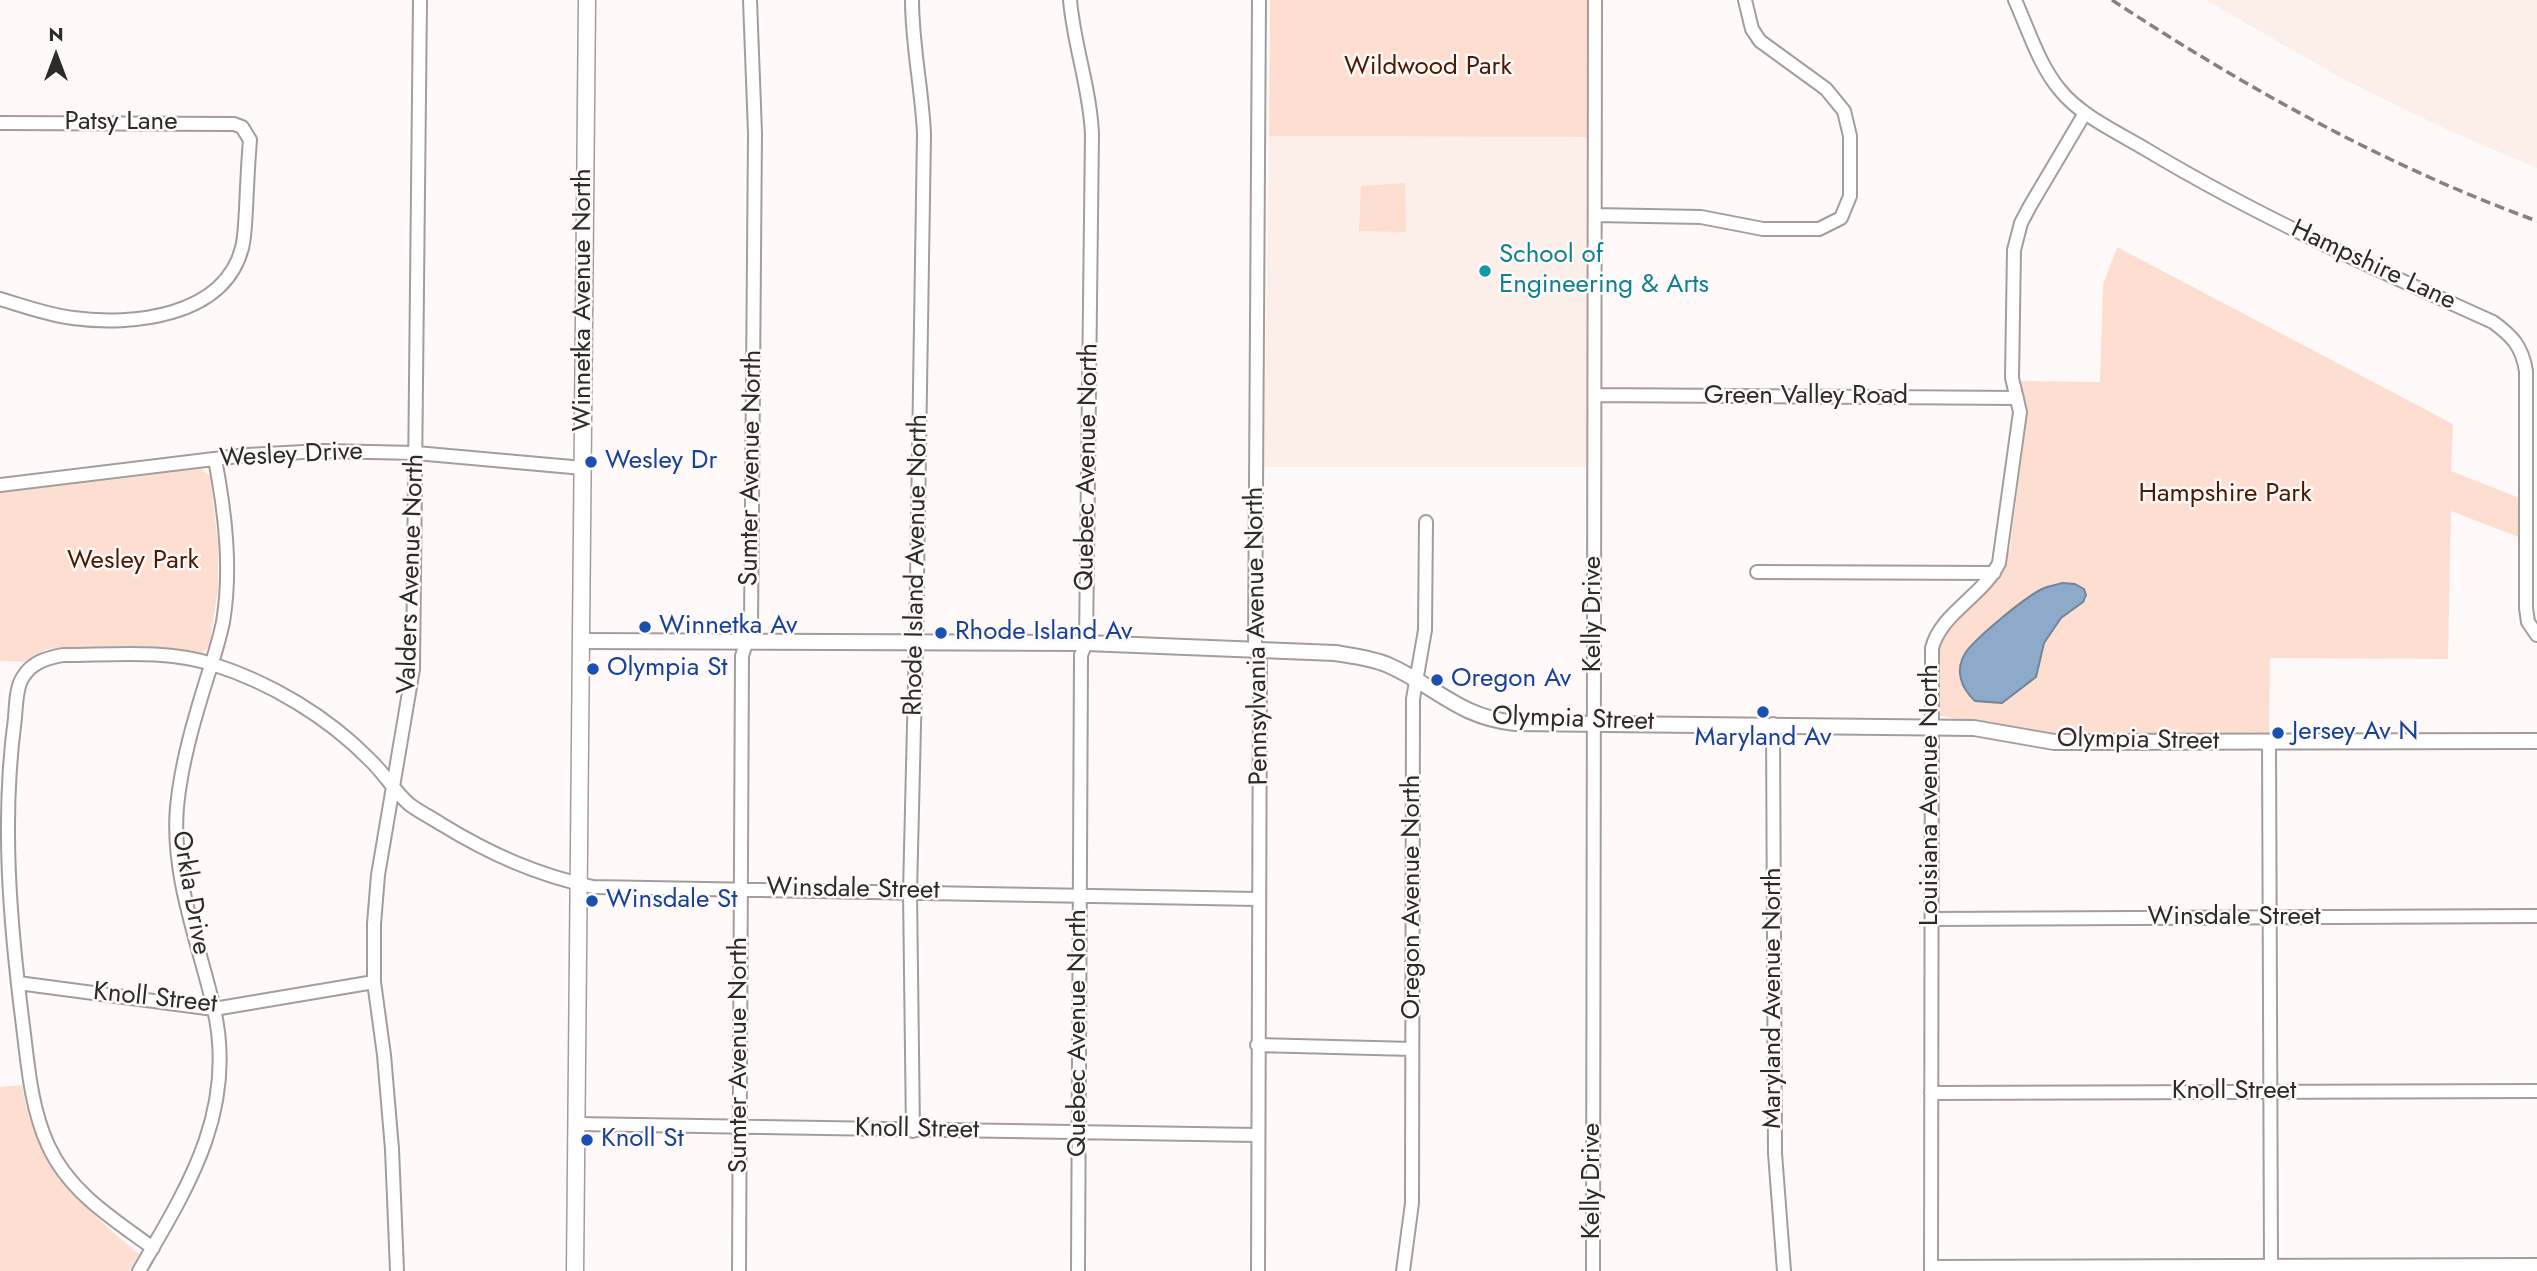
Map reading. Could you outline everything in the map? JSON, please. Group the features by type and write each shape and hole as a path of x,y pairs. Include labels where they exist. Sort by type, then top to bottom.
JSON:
{"main road":[{"name":"Winnetka Avenue North","path":"575,1271 587,0"}],"street":[{"name":"Valders Avenue North","path":"397,1271 389,1100 374,982 374,924 378,874 413,669 420,0"},
{"name":"Sumter Avenue North","path":"739,1271 742,656 751,627 755,147 750,0"},
{"name":"Rhode Island Avenue North","path":"912,0 912,24 922,94 924,134 910,892 913,1131"},
{"name":"Quebec Avenue North","path":"1070,0 1072,23 1091,108 1092,134 1086,643 1081,655 1078,1271"},
{"name":"Pennsylvania Avenue North","path":"1258,1271 1260,662 1255,648 1259,0"},
{"name":"Kelly Drive","path":"1593,1271 1595,0"},
{"path":"1595,215 1701,217 1763,229 1819,229 1841,218 1850,196 1850,136 1844,111 1826,89 1760,41 1752,29 1745,0"},
{"name":"Hampshire Lane","path":"2015,0 2058,89 2085,113 2179,169 2315,242 2493,322 2519,344 2526,370 2526,608 2528,622 2537,635"},
{"name":"Louisiana Avenue North","path":"1931,1269 1931,659 1935,636 1994,573 2002,548 2020,412 2012,378 2014,250 2021,223 2030,205 2085,113"},
{"name":"Patsy Lane","path":"0,122 225,124 242,127 250,140 242,248 229,273 210,295 191,305 162,313 102,321 70,318 0,299"},
{"name":"Green Valley Road","path":"1595,395 2017,398"},
{"name":"Wesley Drive","path":"0,485 215,459 323,450 416,453 583,468"},
{"name":"Orkla Drive","path":"139,1271 181,1201 208,1137 217,1099 220,1062 214,1009 184,895 178,855 177,808 184,764 223,623 227,587 223,506 215,459"},
{"name":"Oregon Avenue North","path":"1403,1271 1412,1203 1413,699 1425,630 1426,522"},
{"path":"1758,572 1994,573"},
{"name":"Olympia Street","path":"581,641 1086,643 1335,653 1372,659 1390,666 1474,715 1493,720 1974,728 2054,741 2537,741"},
{"name":"Winsdale Street","path":"18,983 6,817 8,765 21,679 30,667 63,655 184,658 212,663 317,715 344,735 408,803 462,837 526,869 593,887 1258,899"},
{"name":"Maryland Avenue North","path":"1773,724 1774,1153 1784,1271"},
{"path":"2269,743 2271,1266"},
{"name":"Winsdale Street","path":"1932,919 2537,916"},
{"name":"Knoll Street","path":"18,983 214,1009 374,982"},
{"path":"18,983 32,1094 49,1148 64,1173 85,1196 153,1248"},
{"path":"1257,1045 1412,1049"},
{"name":"Knoll Street","path":"1931,1093 2537,1091"},
{"name":"Knoll Street","path":"576,1124 1257,1135"},
{"path":"1931,1269 2537,1265"}],"shaded area":[{"path":"2206,0 2537,0 2537,168 2450,131 2343,79"},
{"path":"1269,136 1587,137 1586,467 1264,467"}],"green space":[{"name":"Wildwood Park","path":"1270,0 1588,0 1587,137 1269,136"},
{"path":"1405,183 1406,232 1359,231 1361,186"},
{"name":"Hampshire Park","path":"2117,247 2453,424 2451,471 2522,499 2521,538 2451,511 2448,659 2270,658 2269,734 2052,733 1940,716 1941,640 1998,575 2010,549 2027,415 2021,381 2100,382 2103,285"},
{"name":"Wesley Park","path":"201,469 210,476 218,543 218,590 209,647 202,653 177,649 111,647 46,649 23,662 0,661 0,493"},
{"path":"22,1085 37,1139 49,1161 79,1200 139,1254 129,1271 0,1271 0,1087"}],"water":[{"path":"2063,583 2075,584 2084,589 2086,595 2083,602 2061,618 2044,643 2036,677 2002,703 1975,701 1961,678 1960,665 1966,652 1990,628 2024,601 2044,588"}],"railway":[{"path":"2112,0 2214,64 2318,123 2426,176 2537,221"}],"place":[{"name":"School of Engineering & Arts","path":"1485,271"},
{"name":"Wesley Dr","path":"591,462"},
{"name":"Winnetka Av","path":"645,627"},
{"name":"Rhode Island Av","path":"941,633"},
{"name":"Olympia St","path":"593,669"},
{"name":"Oregon Av","path":"1437,680"},
{"name":"Maryland Av","path":"1763,712"},
{"name":"Jersey Av N","path":"2278,733"},
{"name":"Winsdale St","path":"592,901"},
{"name":"Knoll St","path":"587,1140"}]}
